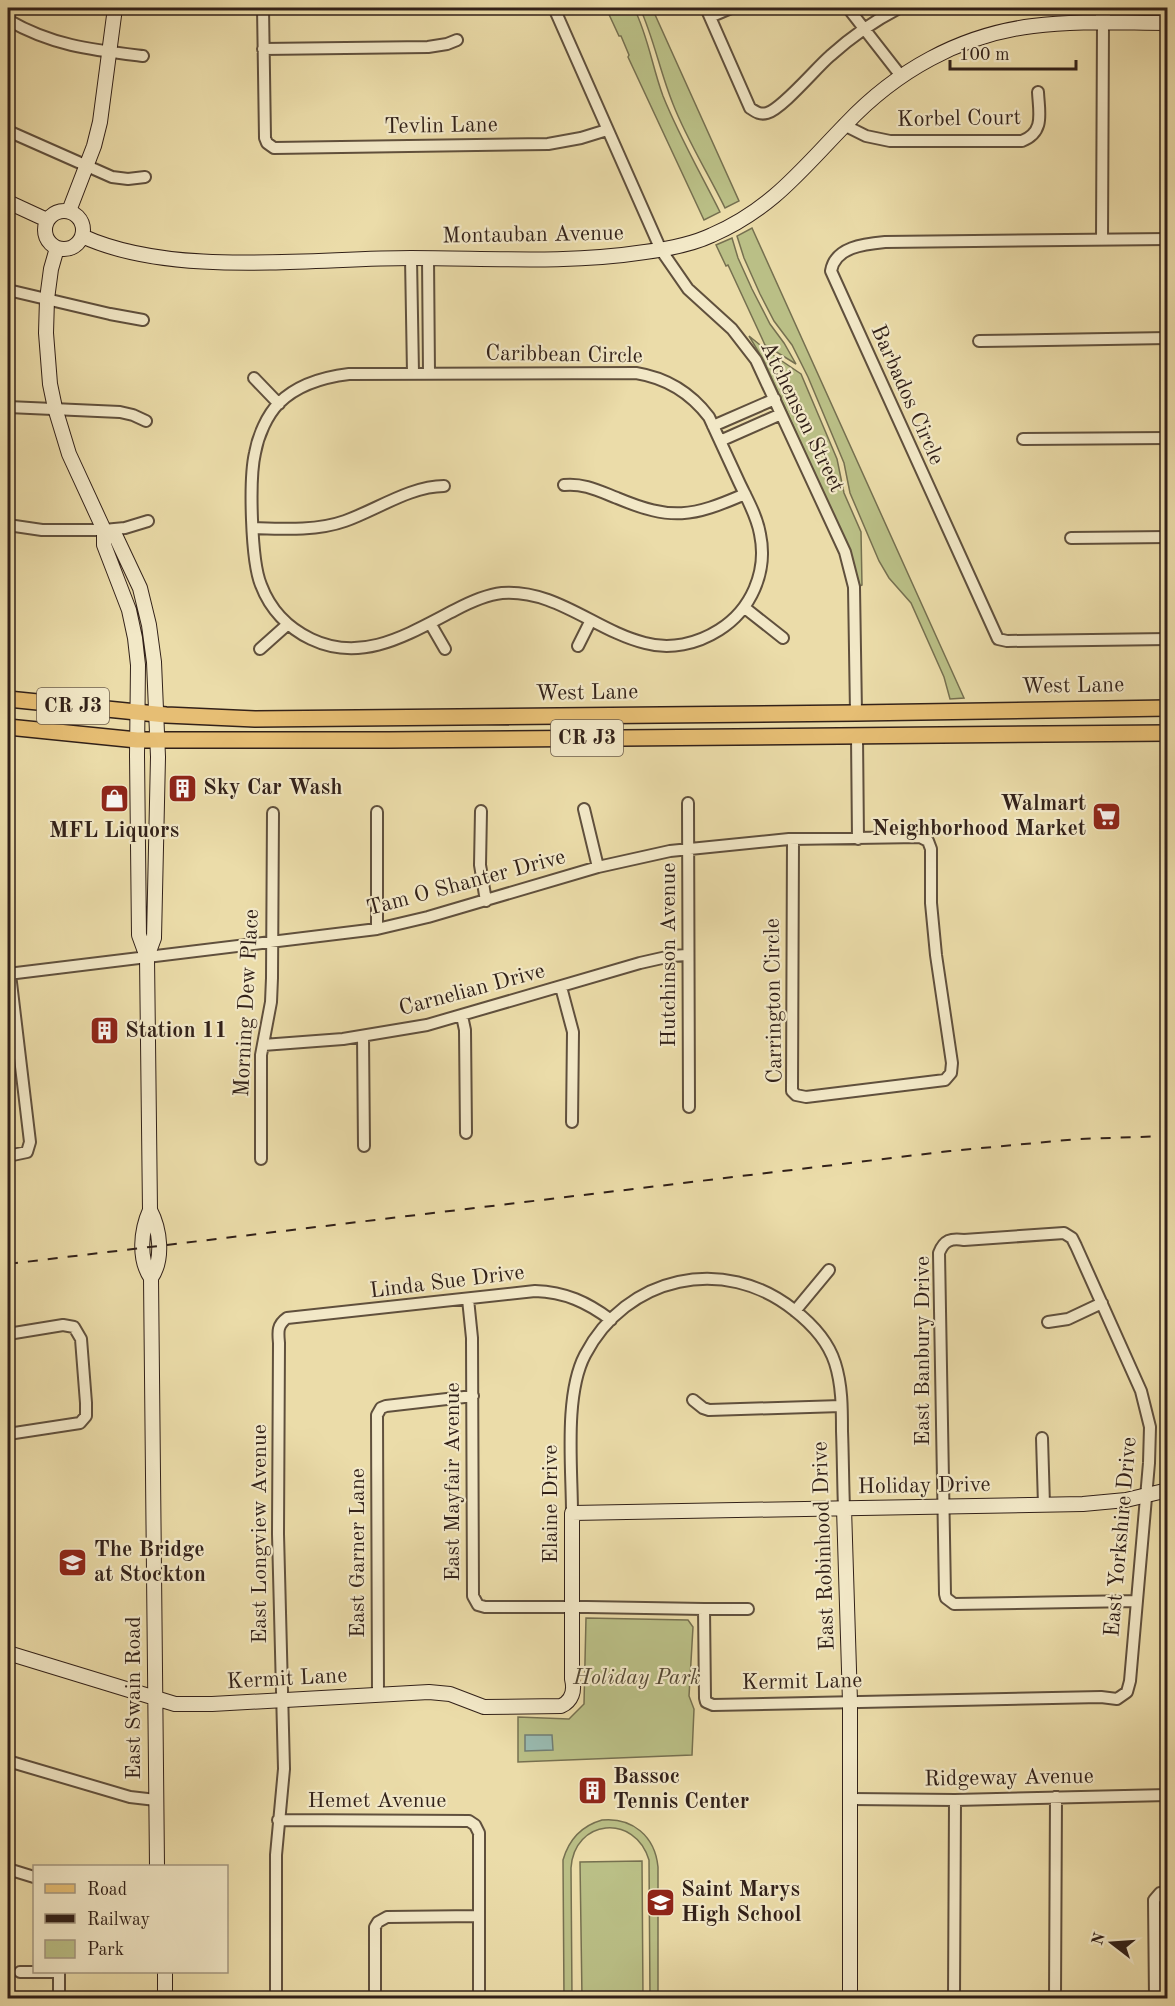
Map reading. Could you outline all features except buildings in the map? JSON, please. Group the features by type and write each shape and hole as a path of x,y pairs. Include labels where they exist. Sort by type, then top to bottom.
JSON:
{"main road":[{"name":"West Lane","path":"8,699 156,714 255,719 1167,708"},
{"name":"West Lane","path":"8,728 137,740 1167,733"}],"street":[{"path":"69,211 87,166 100,122 115,8"},
{"path":"263,8 263,49 428,47 457,40"},
{"name":"Atchenson Street","path":"554,8 662,250 688,289 743,340 756,360 845,552 853,576 856,713"},
{"path":"730,8 708,12 750,108 758,113 767,113 776,108 830,56 865,28 899,8"},
{"path":"848,8 901,76"},
{"path":"1102,239 1103,8"},
{"path":"8,20 58,43 143,56"},
{"name":"Montauban Avenue","path":"82,236 114,247 162,258 234,262 411,258 594,258 662,250 711,236 751,214 796,178 866,104 901,76 945,51 990,34 1034,26 1167,22"},
{"name":"Tevlin Lane","path":"263,49 265,138 267,143 274,148 548,144 607,130"},
{"name":"Korbel Court","path":"844,125 866,136 890,141 1022,141 1032,137 1039,122 1038,92"},
{"path":"8,131 112,177 128,179 145,177"},
{"path":"8,202 47,220"},
{"path":"69,211 79,218 82,224 82,236 75,245 63,249 57,248 47,240 45,233 47,220 56,212 69,211"},
{"name":"Barbados Circle","path":"1167,239 871,243 837,255 832,263 831,271 998,639 1167,639"},
{"name":"East Swain Road","path":"57,248 47,299 47,358 55,408 69,454 104,530 104,545 129,610 138,665 140,935 147,957 150,1210 143,1227 144,1268 151,1278 157,1865"},
{"path":"411,258 413,374"},
{"path":"428,258 429,373"},
{"path":"8,290 143,320"},
{"path":"979,341 1167,338"},
{"name":"Caribbean Circle","path":"625,372 649,375 674,384 693,398 713,426 756,519 762,552 756,584 745,608 711,635 675,646 633,640 543,598 508,593 477,599 396,640 379,646 352,649 321,644 288,624 279,617 262,588 257,574 253,528 253,468 255,450 266,423 279,404 307,385 334,375 429,373 625,372"},
{"path":"254,378 279,404"},
{"path":"713,426 775,399"},
{"path":"8,407 120,412 146,421"},
{"path":"720,441 782,414"},
{"path":"1023,439 1167,438"},
{"path":"564,485 578,484 591,487 637,506 670,514 702,511 746,494"},
{"path":"253,528 325,526 345,521 426,487 444,486"},
{"path":"8,525 42,530 104,530 125,528 148,521"},
{"name":"East Swain Road","path":"104,530 116,537 140,588 149,625 154,662 157,739 154,938 147,957"},
{"path":"1071,538 1167,537"},
{"path":"745,608 783,638"},
{"path":"578,646 591,620"},
{"path":"430,623 445,649"},
{"path":"260,649 288,624"},
{"path":"857,736 858,839"},
{"name":"Hutchinson Avenue","path":"688,803 689,1107"},
{"path":"584,809 598,867"},
{"path":"481,811 480,865 486,901"},
{"path":"377,812 377,929"},
{"name":"Morning Dew Place","path":"261,1159 263,1045 271,1002 273,813"},
{"name":"Tam O Shanter Drive","path":"9,974 377,929 486,901 598,867 689,848 793,839 920,837 925,838 931,845"},
{"name":"Carrington Circle","path":"793,839 791,1088 796,1095 806,1097 941,1081 951,1073 952,1063 936,955 931,903 931,845"},
{"name":"Carnelian Drive","path":"263,1045 363,1036 426,1025 640,963 687,955"},
{"path":"8,1156 24,1154 30,1146 9,974"},
{"path":"561,987 573,1032 572,1122"},
{"path":"462,1016 465,1030 466,1132"},
{"path":"363,1036 364,1146"},
{"name":"East Yorkshire Drive","path":"944,1243 953,1238 964,1240 1052,1232 1064,1233 1072,1239 1141,1391 1148,1414 1150,1441 1129,1688 1123,1696"},
{"name":"East Banbury Drive","path":"944,1243 939,1253 945,1594 954,1604 1136,1601"},
{"path":"795,1311 829,1270"},
{"name":"East Robinhood Drive","path":"611,1320 624,1307 645,1294 669,1284 695,1279 724,1280 749,1285 781,1300 808,1321 830,1351 837,1371 842,1406 850,1702 850,1998"},
{"name":"Linda Sue Drive","path":"281,1322 287,1318 535,1291 556,1293 584,1302 611,1320"},
{"name":"East Mayfair Avenue","path":"468,1299 472,1338 473,1596 475,1602 484,1607 572,1607"},
{"path":"1048,1322 1068,1319 1102,1303"},
{"name":"Elaine Drive","path":"571,1698 574,1686 572,1679 572,1408 574,1389 584,1357 597,1335 611,1320"},
{"name":"East Longview Avenue","path":"276,1998 276,1855 284,1768 280,1700 278,1534 278,1330 281,1322"},
{"path":"8,1334 63,1325 78,1330 81,1339 86,1403 86,1416 80,1424 8,1434"},
{"name":"East Garner Lane","path":"378,1695 377,1415 386,1406 473,1396"},
{"path":"693,1400 709,1410 842,1406"},
{"path":"1042,1438 1044,1505"},
{"name":"Holiday Drive","path":"572,1513 1105,1503 1167,1490"},
{"path":"572,1607 748,1609"},
{"name":"Kermit Lane","path":"704,1609 706,1702 716,1706 1101,1697 1117,1699 1123,1696"},
{"name":"Kermit Lane","path":"8,1653 175,1704 440,1693 492,1708 561,1706 571,1698"},
{"path":"8,1761 130,1797 156,1800"},
{"name":"Ridgeway Avenue","path":"851,1799 955,1800 1167,1795"},
{"path":"1055,1998 1056,1797"},
{"path":"954,1998 955,1800"},
{"name":"Hemet Avenue","path":"278,1820 469,1821 475,1825 479,1833 479,1917"},
{"path":"8,1869 33,1877"},
{"path":"1155,1998 1154,1900 1160,1893 1167,1892"},
{"path":"375,1998 375,1927 378,1922 387,1917 479,1917 479,1998"},
{"path":"20,1972 33,1972"},
{"path":"59,1973 59,1998"},
{"path":"165,1973 165,1998"}],"green space":[{"path":"606,8 634,8 669,111 720,212 704,220 628,57 621,36"},
{"path":"640,8 652,8 739,201 725,208 691,143 668,92"},
{"path":"752,228 964,698 950,699 944,677 911,603 889,578 879,561 850,493 844,463 808,377 792,345 774,321 744,258 737,236"},
{"path":"732,238 752,289 770,324 796,364 765,345 728,265 726,266 716,245"},
{"path":"749,336 801,374 837,459 844,493 861,532 862,585 860,586 848,548 764,361"},
{"name":"Holiday Park","path":"586,1618 688,1620 693,1627 689,1696 694,1709 692,1755 518,1762 518,1717 569,1719 584,1704"},
{"path":"602,1820 613,1820 632,1825 647,1838 656,1856 658,1867 658,1998 650,1998 649,1860 642,1845 631,1835 619,1829 606,1828 582,1839 575,1852 571,1868 572,1998 564,1998 563,1860 577,1834"},
{"path":"642,1861 643,1998 582,1998 580,1862"}],"water":[{"path":"525,1735 552,1735 553,1750 525,1751"}],"railway":[{"path":"8,1264 950,1151 1078,1139 1168,1136"}],"place":[{"name":"Sky Car Wash","path":"182,788"},
{"name":"MFL Liquors","path":"114,799"},
{"name":"Walmart Neighborhood Market","path":"1107,817"},
{"name":"Station 11","path":"104,1031"},
{"name":"The Bridge at Stockton","path":"73,1563"},
{"name":"Bassoc Tennis Center","path":"592,1790"},
{"name":"Saint Marys High School","path":"660,1903"}]}
